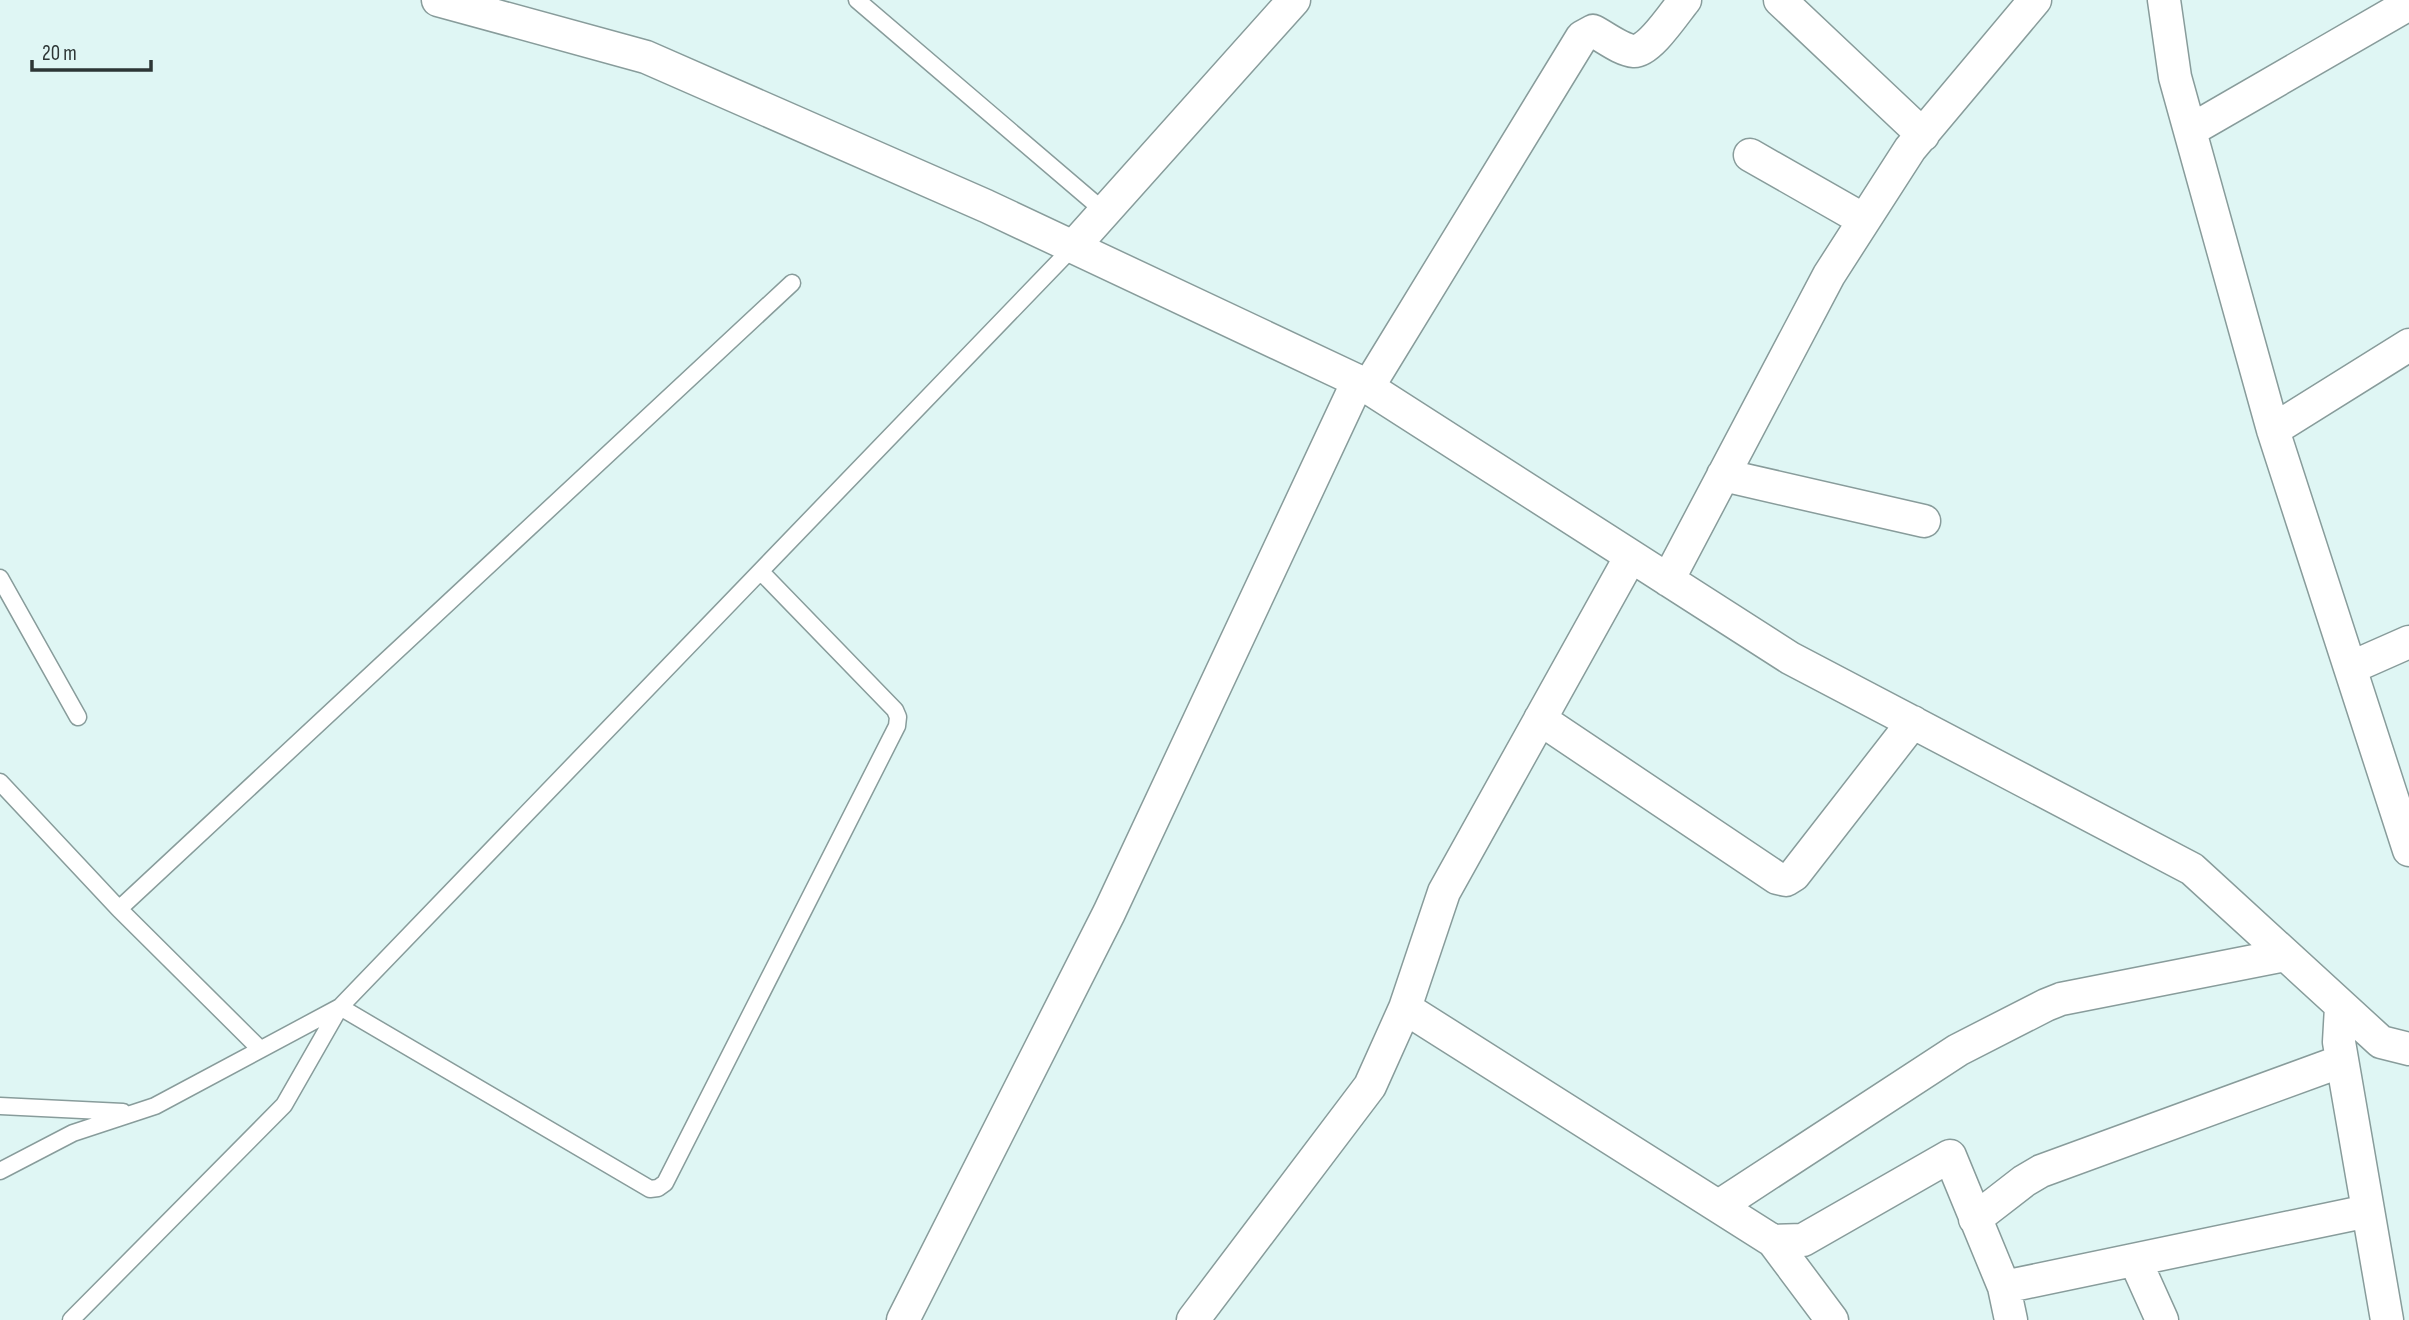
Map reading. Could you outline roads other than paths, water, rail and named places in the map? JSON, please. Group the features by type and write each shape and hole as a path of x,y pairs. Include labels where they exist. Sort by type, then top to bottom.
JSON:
{"street":[{"path":"438,0 646,57 1074,246 1363,384 1790,658 2192,869 2381,1042 2409,1049"},
{"path":"1074,246 1294,0"},
{"path":"903,1320 1109,913 1363,384 1582,37 1593,31 1637,51 1647,47 1685,0"},
{"path":"1780,0 1923,135"},
{"path":"1668,580 1829,275 1910,149 2035,0"},
{"path":"2164,0 2175,76 2273,430 2350,668 2396,767 2409,850"},
{"path":"2190,130 2409,5"},
{"path":"1750,155 1864,220"},
{"path":"2273,430 2409,345"},
{"path":"1723,475 1924,521"},
{"path":"1193,1320 1370,1086 1405,1008 1444,892 1631,556"},
{"path":"2350,668 2409,642"},
{"path":"1540,719 1777,878 1786,880 1794,875 1913,722"},
{"path":"1719,1206 1958,1050 2046,1005 2061,999 2285,955"},
{"path":"2342,1007 2339,1042 2387,1320"},
{"path":"1405,1008 1773,1241 1832,1320"},
{"path":"1975,1219 2041,1171 2342,1061"},
{"path":"1773,1241 1803,1240 1950,1156 2004,1287 2011,1320"},
{"path":"2004,1287 2368,1211"},
{"path":"2135,1260 2162,1320"}],"lane":[{"path":"857,0 1105,212"},
{"path":"71,1320 284,1105 340,1007 1074,246"},
{"path":"119,909 792,283"},
{"path":"340,1007 650,1189 665,1183 897,726 898,717 895,710 766,577 758,573"},
{"path":"0,578 78,717"},
{"path":"0,782 119,909 260,1049"},
{"path":"0,1171 73,1133 155,1106 340,1007"},
{"path":"0,1106 136,1112"}]}
